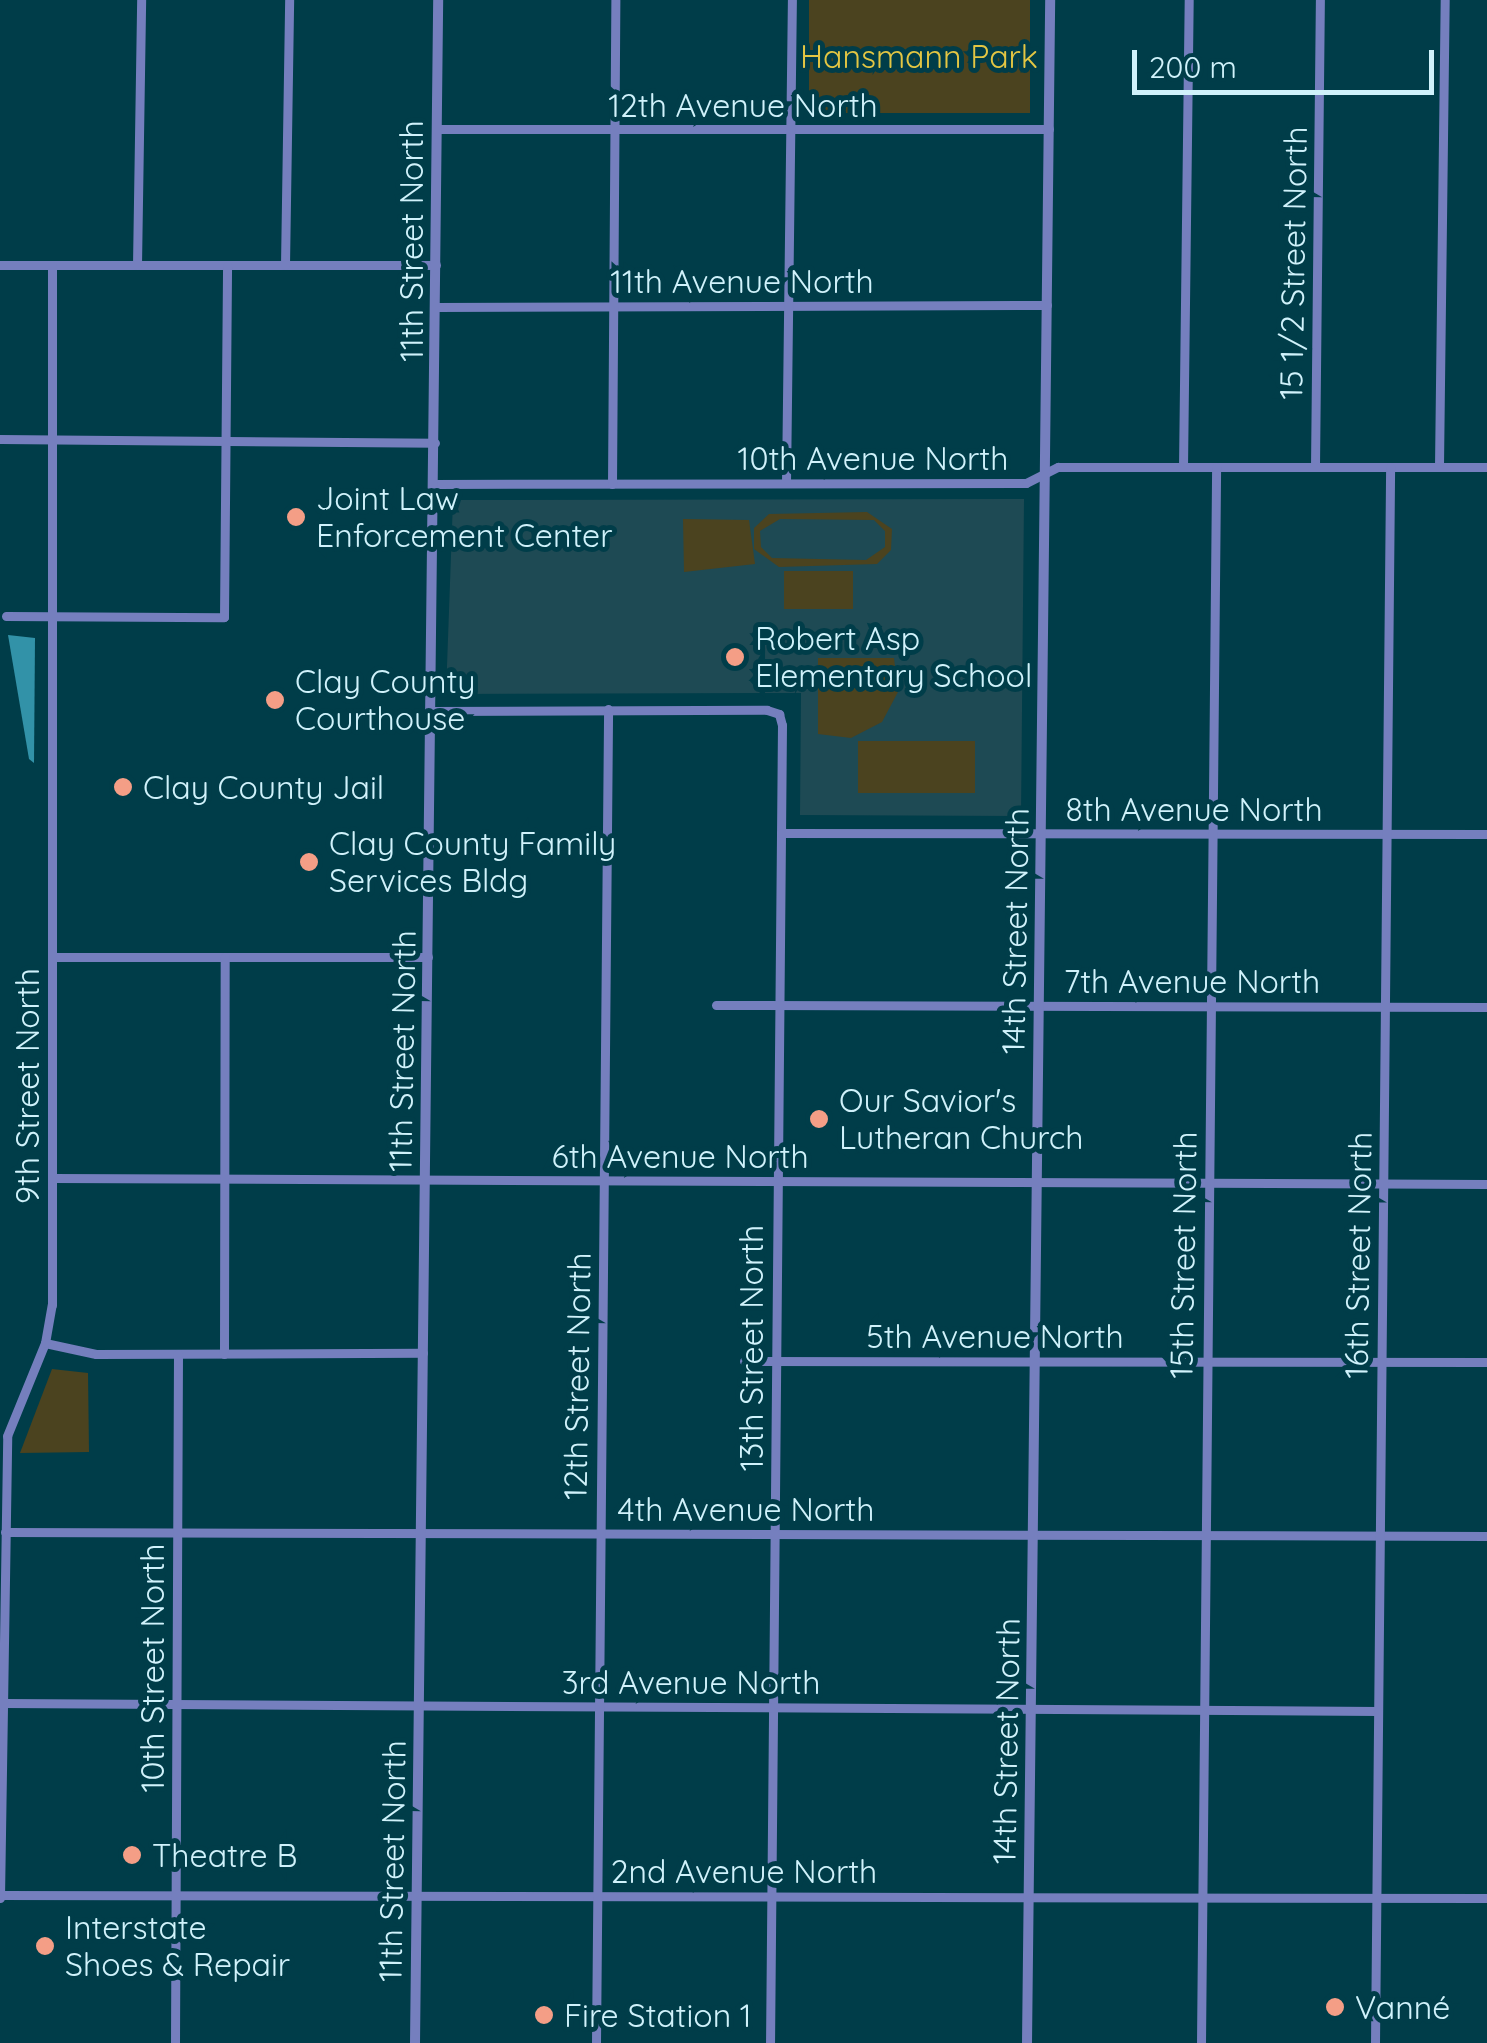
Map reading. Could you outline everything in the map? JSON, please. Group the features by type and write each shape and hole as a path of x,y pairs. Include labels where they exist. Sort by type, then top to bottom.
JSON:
{"street":[{"path":"137,265 141,0"},
{"path":"285,265 289,0"},
{"name":"11th Street North","path":"415,2043 438,0"},
{"path":"612,484 615,0"},
{"path":"786,484 792,0"},
{"name":"14th Street North","path":"1027,2043 1050,0"},
{"path":"1182,467 1189,0"},
{"name":"15 1/2 Street North","path":"1315,467 1320,0"},
{"path":"1439,466 1445,0"},
{"name":"12th Avenue North","path":"437,129 1049,129"},
{"path":"0,265 436,265"},
{"name":"9th Street North","path":"0,1896 7,1436 45,1343 52,1305 52,266"},
{"path":"6,616 224,617 227,266"},
{"name":"11th Avenue North","path":"436,307 1047,305"},
{"path":"0,440 435,443"},
{"name":"10th Avenue North","path":"435,484 1026,483 1058,468 1487,466"},
{"name":"15th Street North","path":"1200,2043 1216,467"},
{"name":"16th Street North","path":"1375,2043 1390,467"},
{"path":"432,711 608,709"},
{"name":"13th Street North","path":"608,709 778,714 780,1005 770,2043"},
{"name":"12th Street North","path":"596,2043 608,709"},
{"name":"8th Avenue North","path":"781,833 1487,834"},
{"path":"224,1354 225,957"},
{"path":"52,958 428,957"},
{"name":"7th Avenue North","path":"716,1005 1487,1007"},
{"name":"6th Avenue North","path":"52,1178 1487,1184"},
{"path":"45,1343 79,1353 423,1353"},
{"name":"10th Street North","path":"175,2043 178,1354"},
{"name":"5th Avenue North","path":"744,1361 1487,1362"},
{"name":"4th Avenue North","path":"5,1532 1487,1536"},
{"name":"3rd Avenue North","path":"4,1703 1378,1711"},
{"name":"2nd Avenue North","path":"0,1896 1487,1898"}],"shaded area":[{"name":"Robert Asp Elementary School","path":"1024,499 1021,816 800,815 801,693 446,694 453,500"}],"green space":[{"name":"Hansmann Park","path":"809,0 1030,0 1030,113 809,113"},
{"path":"867,512 892,529 891,550 877,564 779,567 754,549 754,528 769,514","holes":["780,519 874,520 885,531 885,547 866,560 772,558 761,547 760,531"]},
{"path":"683,519 749,520 755,564 684,572"},
{"path":"784,571 853,571 853,609 784,609"},
{"path":"818,658 894,658 898,692 882,722 851,738 818,734"},
{"path":"858,741 975,741 975,793 858,793"},
{"path":"52,1369 88,1373 89,1452 20,1453"}],"water":[{"path":"8,635 35,638 34,763 29,759"}],"place":[{"name":"Joint Law Enforcement Center","path":"296,517"},
{"name":"Robert Asp Elementary School","path":"735,657"},
{"name":"Clay County Courthouse","path":"275,700"},
{"name":"Clay County Jail","path":"123,787"},
{"name":"Clay County Family Services Bldg","path":"309,862"},
{"name":"Our Savior's Lutheran Church","path":"819,1119"},
{"name":"Theatre B","path":"132,1855"},
{"name":"Interstate Shoes & Repair","path":"45,1946"},
{"name":"Vanné","path":"1335,2007"},
{"name":"Fire Station 1","path":"544,2015"}]}
